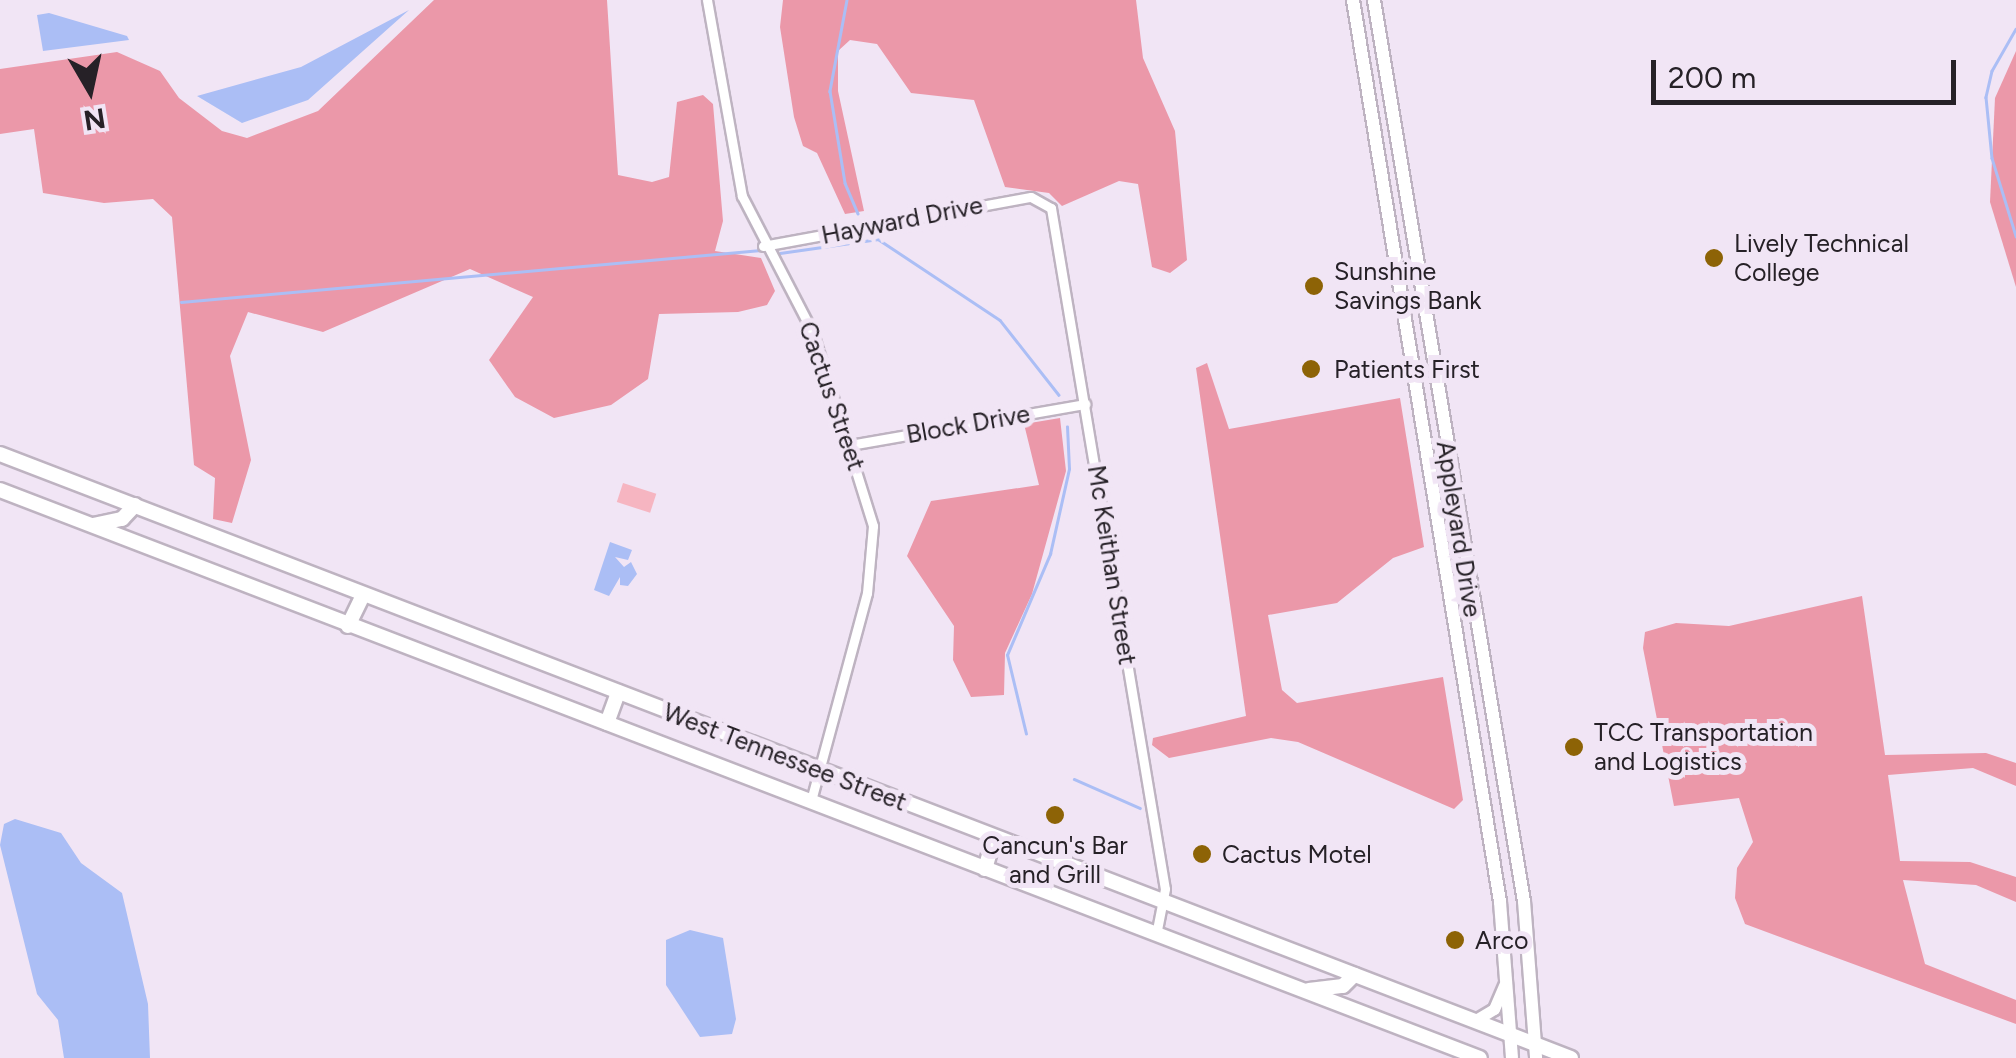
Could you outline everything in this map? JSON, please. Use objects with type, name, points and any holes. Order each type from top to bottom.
[{"type":"main road","name":"Appleyard Drive","points":[[1374,3],[1472,610],[1525,910],[1536,1051]]},
{"type":"main road","name":"Appleyard Drive","points":[[1354,5],[1507,966],[1512,1058]]},
{"type":"main road","name":"West Tennessee Street","points":[[0,454],[1511,1034],[1536,1051],[1571,1058]]},
{"type":"main road","name":"West Tennessee Street","points":[[0,490],[1480,1058]]},
{"type":"main road","points":[[92,526],[122,519],[135,506]]},
{"type":"main road","points":[[348,626],[363,595]]},
{"type":"main road","points":[[607,723],[618,692]]},
{"type":"main road","points":[[985,869],[994,838]]},
{"type":"main road","points":[[1303,991],[1343,986],[1354,975]]},
{"type":"street","name":"Cactus Street","points":[[707,0],[742,196],[763,246],[813,334],[869,503],[873,546],[868,593],[811,802]]},
{"type":"street","points":[[1354,5],[1374,3]]},
{"type":"street","name":"Hayward Drive","points":[[763,246],[1041,199]]},
{"type":"street","name":"Mc Keithan Street","points":[[1041,199],[1056,228],[1166,903],[1156,935]]},
{"type":"street","points":[[1398,276],[1418,273]]},
{"type":"street","name":"Block Drive","points":[[850,445],[1086,404]]},
{"type":"street","points":[[1452,612],[1472,610]]},
{"type":"street","points":[[1457,643],[1480,653]]},
{"type":"street","points":[[1460,664],[1480,653]]},
{"type":"street","points":[[1474,1021],[1498,1004],[1507,966]]},
{"type":"shaded area","points":[[434,0],[607,0],[618,175],[652,182],[669,177],[677,102],[703,95],[713,104],[723,221],[715,251],[761,258],[775,291],[767,305],[738,312],[659,314],[648,379],[611,405],[554,418],[515,397],[489,360],[533,297],[470,269],[323,332],[248,312],[230,356],[251,460],[232,523],[213,519],[215,478],[194,465],[172,217],[153,199],[104,203],[43,193],[34,129],[0,134],[0,69],[117,52],[160,71],[179,98],[222,131],[247,138],[318,111]]},
{"type":"shaded area","points":[[783,0],[1136,0],[1143,58],[1175,131],[1187,260],[1170,273],[1152,267],[1138,184],[1119,181],[1062,206],[1049,193],[1005,187],[974,100],[911,93],[877,44],[850,40],[838,51],[838,91],[864,211],[845,214],[817,153],[803,146],[794,117],[780,27]]},
{"type":"shaded area","points":[[2016,51],[2016,287],[1990,202],[1995,98]]},
{"type":"shaded area","points":[[1207,363],[1229,429],[1400,398],[1424,547],[1393,558],[1337,603],[1268,615],[1282,690],[1297,703],[1443,677],[1463,800],[1454,809],[1298,742],[1271,738],[1169,758],[1152,745],[1153,738],[1246,716],[1196,368]]},
{"type":"shaded area","points":[[1060,418],[1066,471],[1032,594],[1005,653],[1004,695],[971,697],[953,660],[954,626],[907,556],[931,501],[1039,485],[1024,424]]},
{"type":"shaded area","points":[[623,483],[656,494],[650,513],[617,502]]},
{"type":"shaded area","points":[[1862,596],[1885,755],[1986,753],[2016,763],[2016,786],[1973,768],[1888,775],[1900,861],[1970,862],[2016,877],[2016,902],[1976,885],[1903,880],[1925,964],[2016,1000],[2016,1024],[1745,924],[1735,898],[1737,868],[1753,842],[1739,798],[1674,806],[1643,648],[1645,632],[1676,623],[1729,626]]},
{"type":"water","points":[[409,10],[308,100],[242,123],[197,96],[301,67]]},
{"type":"water","points":[[49,13],[127,36],[129,40],[43,51],[37,15]]},
{"type":"water","points":[[610,542],[632,550],[628,560],[615,557],[624,567],[631,562],[637,574],[628,586],[620,585],[620,577],[609,596],[594,590]]},
{"type":"water","points":[[15,819],[61,833],[81,863],[122,893],[148,1004],[150,1058],[64,1058],[58,1020],[37,994],[0,845],[4,824]]},
{"type":"water","points":[[690,930],[723,938],[736,1019],[732,1034],[700,1037],[666,985],[666,940]]},
{"type":"waterway","points":[[847,0],[830,91],[845,183],[858,213]]},
{"type":"waterway","points":[[2016,29],[1992,71],[1986,97],[1992,158],[2016,236]]},
{"type":"waterway","points":[[780,253],[878,239],[1000,320],[1059,395]]},
{"type":"waterway","points":[[181,302],[761,250]]},
{"type":"waterway","points":[[1026,734],[1007,655],[1050,554],[1069,469],[1067,427]]},
{"type":"waterway","points":[[1074,779],[1140,808]]},
{"type":"place","name":"Lively Technical College","points":[[1714,258]]},
{"type":"place","name":"Sunshine Savings Bank","points":[[1314,286]]},
{"type":"place","name":"Patients First","points":[[1311,369]]},
{"type":"place","name":"TCC Transportation and Logistics","points":[[1574,747]]},
{"type":"place","name":"Cancun's Bar and Grill","points":[[1055,815]]},
{"type":"place","name":"Cactus Motel","points":[[1202,854]]},
{"type":"place","name":"Arco","points":[[1455,940]]}]
